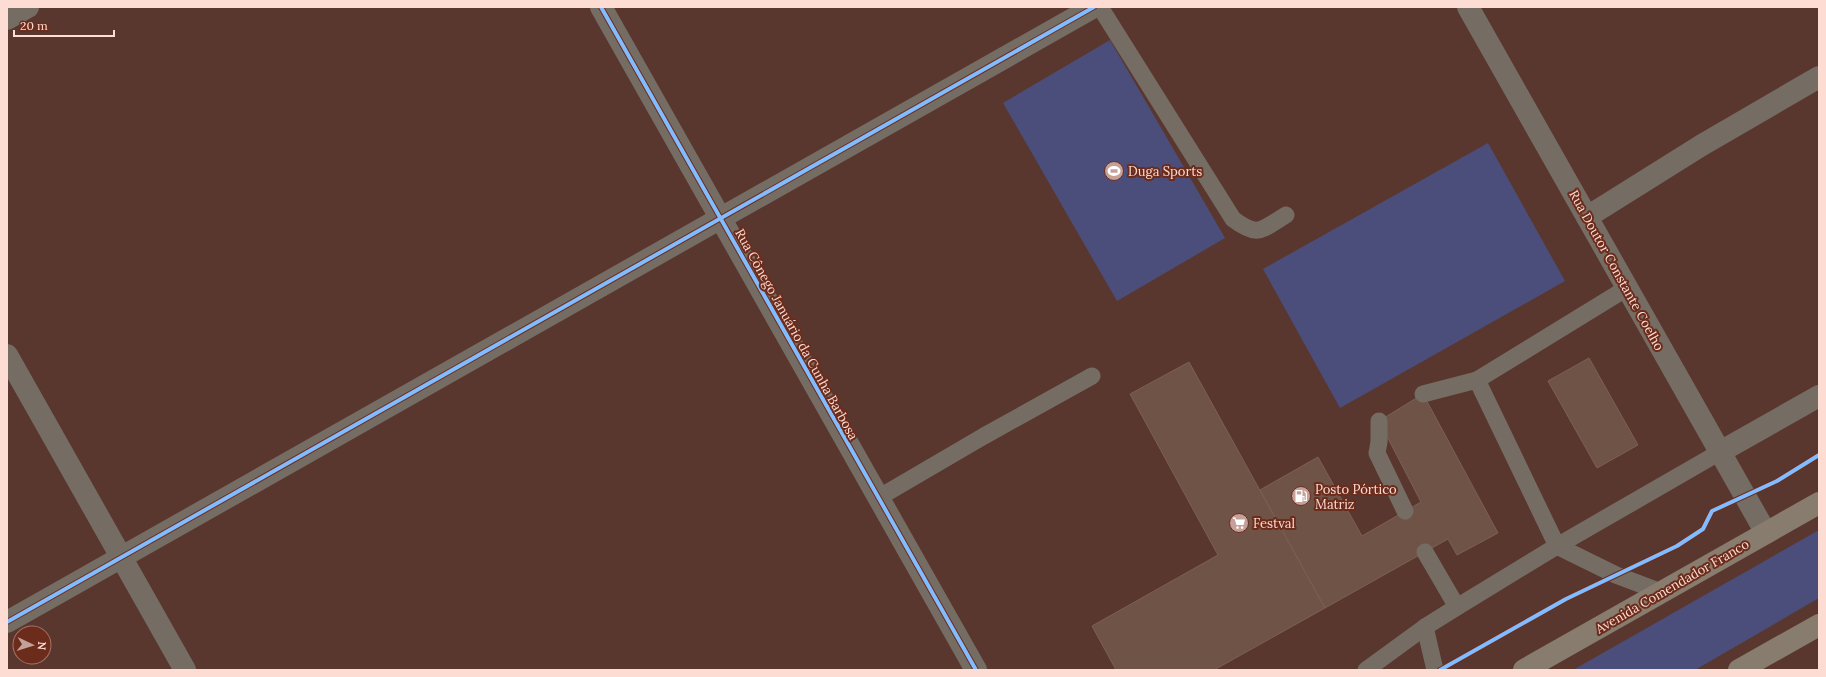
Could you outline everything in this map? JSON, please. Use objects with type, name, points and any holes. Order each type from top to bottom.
[{"type":"highway","name":"Avenida Comendador Franco","points":[[1524,670],[1819,503]]},
{"type":"highway","points":[[1740,670],[1819,626]]},
{"type":"street","points":[[7,19],[28,7]]},
{"type":"street","name":"Rua Cônego Januário da Cunha Barbosa","points":[[601,7],[976,670]]},
{"type":"street","points":[[7,622],[1094,7]]},
{"type":"street","name":"Rua Doutor Constante Coelho","points":[[1468,7],[1766,533]]},
{"type":"street","points":[[1587,217],[1702,145],[1819,77]]},
{"type":"street","points":[[7,355],[185,670]]},
{"type":"street","points":[[1720,452],[1819,396]]},
{"type":"lane","points":[[1100,7],[1232,219],[1247,230],[1261,230],[1286,215]]},
{"type":"lane","points":[[1423,394],[1477,380],[1628,288]]},
{"type":"lane","points":[[878,498],[984,436],[1092,376]]},
{"type":"lane","points":[[1477,380],[1557,546],[1616,575],[1661,592]]},
{"type":"lane","points":[[1379,421],[1379,442],[1377,454],[1405,511]]},
{"type":"lane","points":[[1366,670],[1425,627],[1457,607],[1557,546],[1720,452]]},
{"type":"lane","points":[[1425,552],[1457,607]]},
{"type":"lane","points":[[1425,627],[1435,670]]},
{"type":"shaded area","name":"Duga Sports","points":[[1110,40],[1225,238],[1117,301],[1003,103]]},
{"type":"shaded area","points":[[1488,143],[1565,281],[1340,408],[1263,269]]},
{"type":"shaded area","points":[[1819,530],[1819,598],[1695,670],[1573,670]]},
{"type":"building","points":[[1589,358],[1638,445],[1597,468],[1548,381]]},
{"type":"building","name":"Festval","points":[[1189,362],[1325,608],[1214,670],[1116,670],[1092,626],[1218,555],[1130,394]]},
{"type":"building","name":"Posto Pórtico Matriz","points":[[1423,394],[1498,533],[1457,555],[1448,539],[1325,608],[1260,490],[1318,457],[1362,536],[1421,502],[1379,421]]},
{"type":"cycle path","points":[[601,7],[976,670]]},
{"type":"cycle path","points":[[7,622],[1094,7]]},
{"type":"cycle path","points":[[1440,670],[1566,599],[1677,546],[1703,529],[1712,511],[1777,481],[1819,455]]},
{"type":"place","name":"Duga Sports","points":[[1114,171]]},
{"type":"place","name":"Posto Pórtico Matriz","points":[[1301,496]]},
{"type":"place","name":"Festval","points":[[1239,523]]}]
